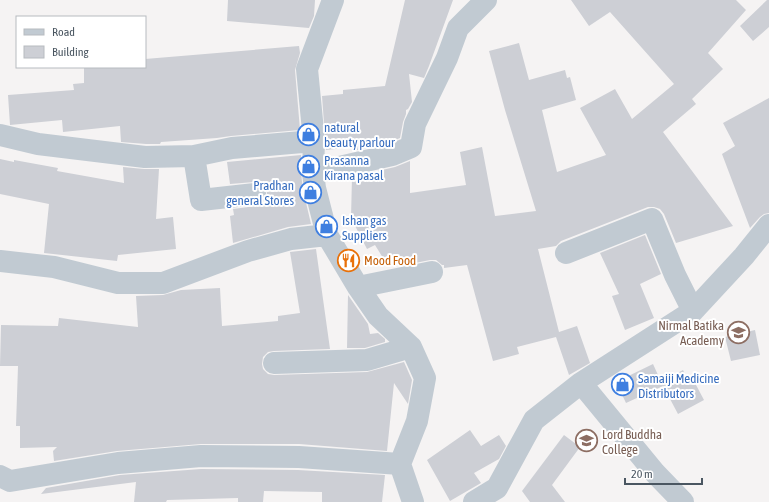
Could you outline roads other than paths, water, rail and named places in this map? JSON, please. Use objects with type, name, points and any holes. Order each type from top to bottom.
[{"type":"street","points":[[333,0],[307,69],[314,141],[313,174],[315,188],[327,235],[358,287],[378,316],[411,347],[425,378],[417,421],[400,464],[413,502]]},
{"type":"street","points":[[313,174],[392,155],[411,147],[414,124],[446,58],[458,28],[486,0]]},
{"type":"street","points":[[0,135],[38,144],[145,157],[194,156],[232,148],[314,141]]},
{"type":"street","points":[[194,156],[201,200],[255,194]]},
{"type":"street","points":[[566,253],[652,219],[675,275],[693,311]]},
{"type":"street","points":[[474,502],[496,488],[534,420],[581,383],[693,311],[744,256],[769,225]]},
{"type":"street","points":[[0,261],[54,268],[118,283],[163,283],[248,251],[291,239],[327,235]]},
{"type":"street","points":[[358,287],[432,272]]},
{"type":"street","points":[[274,363],[367,360],[411,347]]},
{"type":"street","points":[[581,383],[655,473],[683,502]]},
{"type":"street","points":[[0,476],[10,480],[118,463],[201,456],[299,457],[400,464]]},
{"type":"place","name":"natural beauty parlour","points":[[309,134]]},
{"type":"place","name":"Prasanna Kirana pasal","points":[[309,167]]},
{"type":"place","name":"Pradhan general Stores","points":[[310,192]]},
{"type":"place","name":"Ishan gas Suppliers","points":[[326,227]]},
{"type":"place","name":"Mood Food","points":[[348,260]]},
{"type":"place","name":"Nirmal Batika Academy","points":[[739,332]]},
{"type":"place","name":"Samaiji Medicine Distributors","points":[[623,385]]},
{"type":"place","name":"Lord Buddha College","points":[[586,441]]}]
